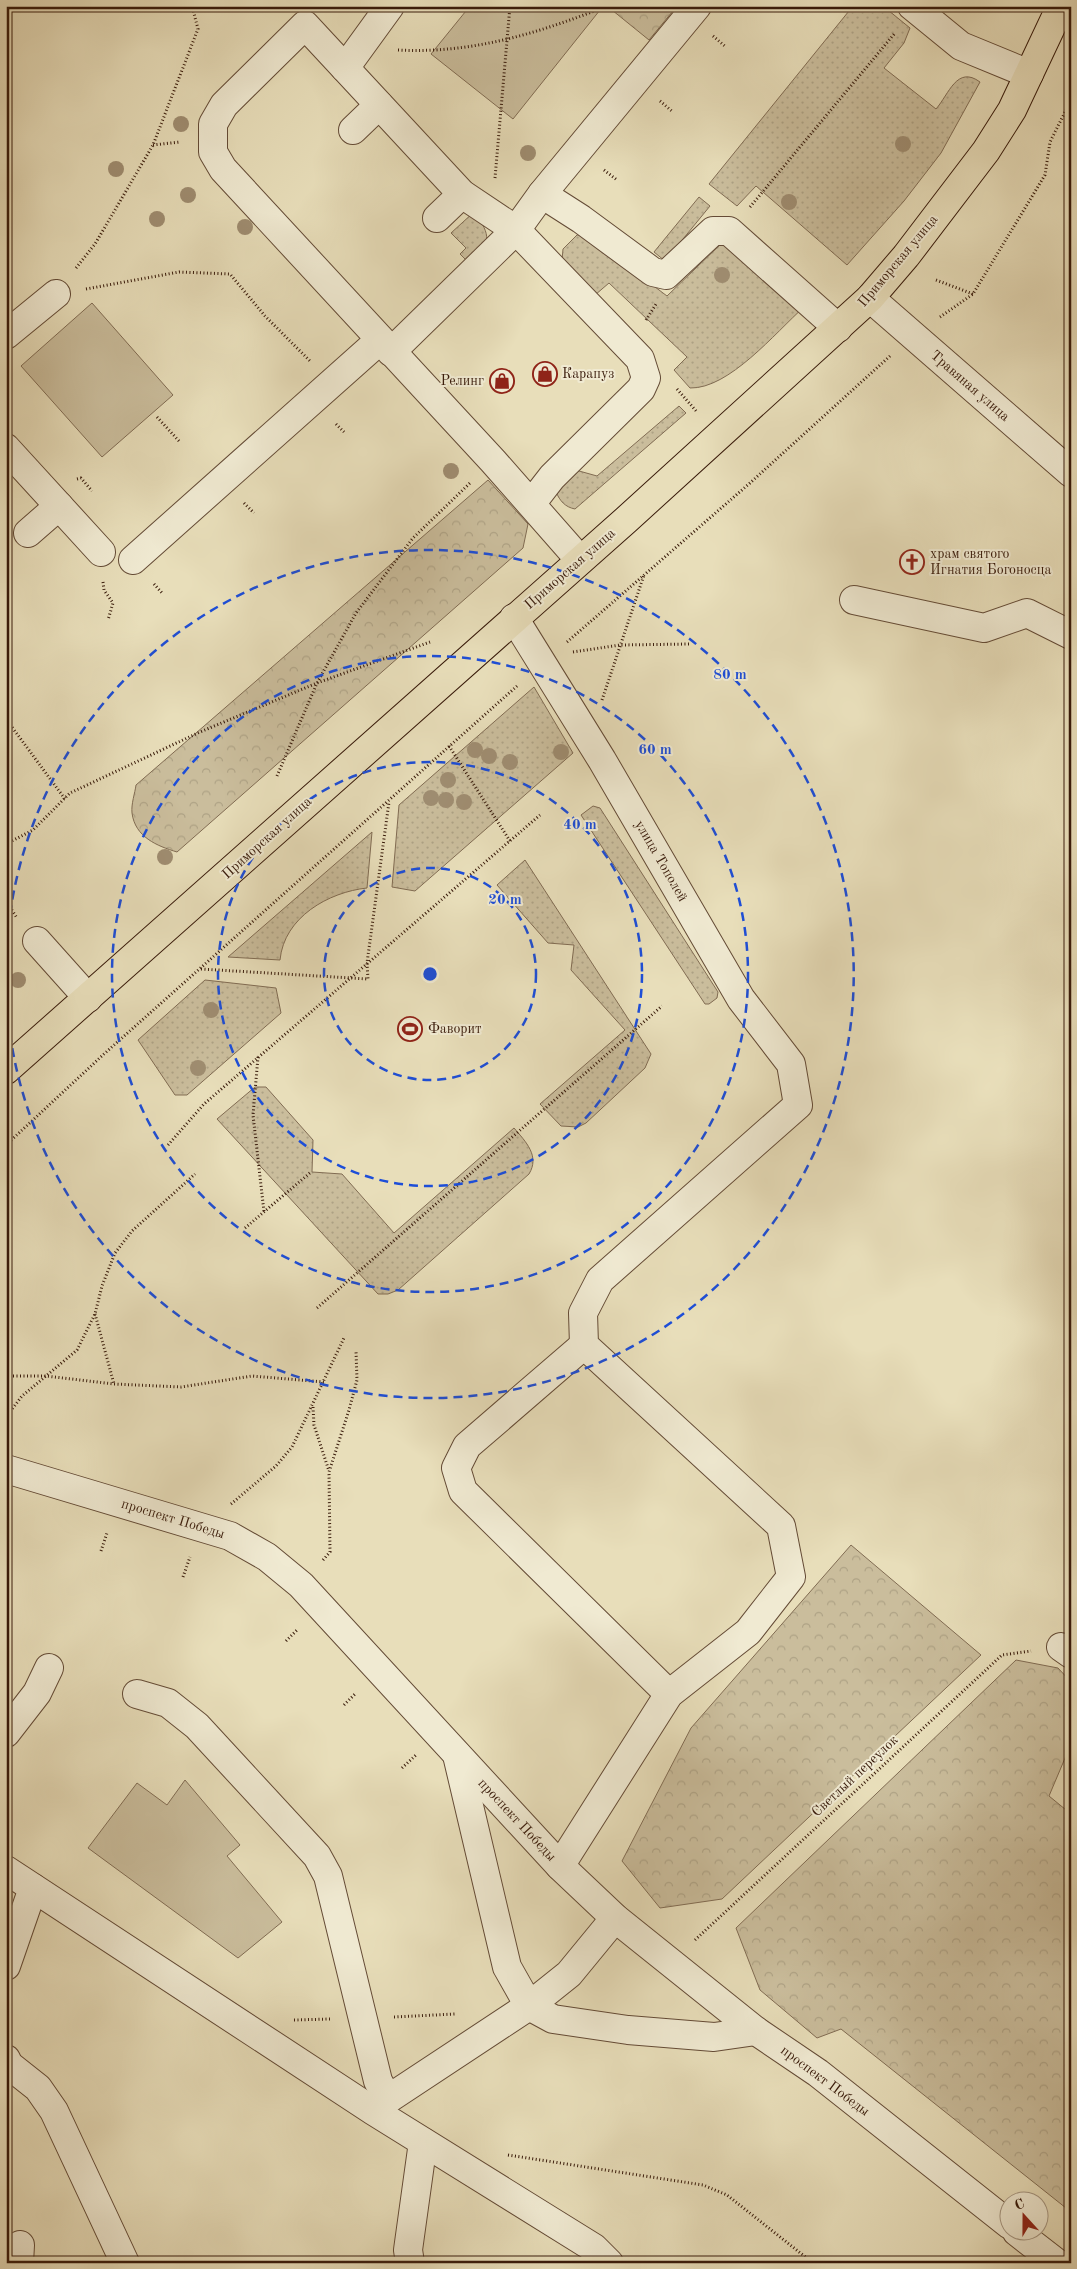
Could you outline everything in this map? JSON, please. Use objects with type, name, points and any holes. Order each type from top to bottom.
[{"type":"main road","name":"Приморская улица","points":[[6,1070],[580,560],[870,298],[906,256],[986,151],[1012,110],[1061,6]]},
{"type":"street","points":[[353,58],[390,6]]},
{"type":"street","points":[[133,560],[331,383],[385,346],[516,230],[542,194],[698,6]]},
{"type":"street","points":[[914,7],[961,46],[1029,74]]},
{"type":"street","points":[[532,504],[552,477],[641,389],[646,378],[640,358],[516,230],[462,194],[379,105],[353,58],[305,25],[224,105],[213,124],[213,152],[223,169],[493,461],[580,560]]},
{"type":"street","points":[[353,130],[379,105]]},
{"type":"street","points":[[437,218],[462,194]]},
{"type":"street","points":[[542,194],[581,219],[653,272],[666,275],[713,230],[729,232],[838,328]]},
{"type":"street","points":[[6,335],[56,294]]},
{"type":"street","name":"Травяная улица","points":[[870,298],[1071,473]]},
{"type":"street","points":[[6,448],[101,552]]},
{"type":"street","points":[[28,533],[59,506]]},
{"type":"street","points":[[854,600],[984,628],[1027,614],[1071,635]]},
{"type":"street","name":"улица Тополей","points":[[514,618],[589,738],[741,999],[791,1064],[798,1105],[600,1280],[583,1313],[584,1345]]},
{"type":"street","points":[[37,941],[88,998]]},
{"type":"street","points":[[560,1866],[669,1694],[748,1632],[791,1577],[781,1526],[584,1345],[468,1446],[456,1468],[464,1491],[669,1694]]},
{"type":"street","name":"проспект Победы","points":[[6,1469],[230,1536],[267,1557],[301,1585],[560,1866],[615,1918],[756,2031],[818,2073],[1000,2217]]},
{"type":"street","points":[[6,1732],[37,1693],[49,1668]]},
{"type":"street","points":[[136,1694],[168,1703],[197,1726],[317,1856],[328,1876],[378,2081],[380,2104]]},
{"type":"street","points":[[456,1754],[507,1967],[529,2006],[553,2019],[628,2030],[714,2037],[756,2031]]},
{"type":"street","points":[[6,1870],[380,2104],[424,2142],[594,2248],[609,2263]]},
{"type":"street","points":[[6,1966],[33,1888]]},
{"type":"street","points":[[380,2104],[529,2006],[569,1974],[615,1918]]},
{"type":"street","points":[[6,2059],[9,2065],[38,2088],[54,2111],[124,2263]]},
{"type":"street","points":[[410,2263],[408,2250],[424,2142]]},
{"type":"street","points":[[1030,2242],[1057,2263]]},
{"type":"path","points":[[56,294],[95,244],[153,145],[198,29],[192,6]]},
{"type":"path","points":[[490,213],[498,164],[510,6]]},
{"type":"path","points":[[353,58],[405,50],[470,48],[537,32],[607,6]]},
{"type":"path","points":[[729,232],[766,190],[914,7]]},
{"type":"path","points":[[563,646],[913,336],[973,294],[1045,175],[1050,142],[1071,100]]},
{"type":"path","points":[[56,294],[179,272],[230,274],[265,316],[331,383]]},
{"type":"path","points":[[628,345],[653,311],[666,275]]},
{"type":"path","points":[[936,280],[973,294]]},
{"type":"path","points":[[672,385],[698,412]]},
{"type":"path","points":[[157,417],[179,441]]},
{"type":"path","points":[[277,776],[317,683],[356,613],[413,538],[493,461]]},
{"type":"path","points":[[101,552],[104,590],[114,602],[108,620]]},
{"type":"path","points":[[589,738],[644,575]]},
{"type":"path","points":[[6,844],[33,830],[70,793],[200,732],[317,683],[430,642]]},
{"type":"path","points":[[564,655],[589,649],[620,645],[690,644]]},
{"type":"path","points":[[6,1145],[104,1054],[517,686]]},
{"type":"path","points":[[6,719],[65,799]]},
{"type":"path","points":[[449,746],[510,841]]},
{"type":"path","points":[[200,969],[368,979],[367,963],[389,801]]},
{"type":"path","points":[[168,1144],[204,1104],[540,815]]},
{"type":"path","points":[[317,1308],[662,1006]]},
{"type":"path","points":[[258,1057],[252,1115],[264,1212]]},
{"type":"path","points":[[245,1228],[312,1172]]},
{"type":"path","points":[[6,1417],[22,1396],[77,1350],[95,1314],[102,1286],[115,1253],[132,1231],[194,1174]]},
{"type":"path","points":[[95,1314],[114,1384]]},
{"type":"path","points":[[199,1527],[227,1508],[276,1466],[292,1447],[344,1338]]},
{"type":"path","points":[[329,1472],[350,1410],[357,1380],[356,1351]]},
{"type":"path","points":[[6,1376],[46,1376],[114,1384],[181,1387],[252,1376],[324,1382]]},
{"type":"path","points":[[301,1585],[330,1552],[329,1472],[314,1425],[313,1405]]},
{"type":"path","name":"Светлый переулок","points":[[671,1963],[1002,1655],[1066,1651]]},
{"type":"path","points":[[507,2155],[703,2185],[727,2195],[813,2263]]},
{"type":"green space","points":[[470,6],[595,6],[600,10],[513,119],[431,54]]},
{"type":"green space","points":[[607,6],[677,6],[649,40]]},
{"type":"green space","points":[[853,6],[883,6],[910,28],[904,43],[884,68],[936,109],[959,79],[965,77],[972,78],[980,82],[941,153],[904,201],[847,265],[756,186],[737,206],[709,184]]},
{"type":"green space","points":[[699,197],[710,206],[665,261],[654,252]]},
{"type":"green space","points":[[474,212],[484,227],[487,239],[482,250],[470,264],[460,254],[466,248],[451,233]]},
{"type":"green space","points":[[585,234],[667,296],[725,240],[804,307],[736,370],[705,386],[690,388],[674,370],[687,357],[609,283],[595,295],[562,260],[563,249],[577,235]]},
{"type":"green space","points":[[92,303],[173,395],[102,457],[21,366]]},
{"type":"green space","points":[[679,406],[686,413],[575,509],[568,507],[561,501],[556,492],[572,469],[597,476]]},
{"type":"green space","points":[[488,480],[528,524],[523,548],[177,852],[162,847],[142,834],[137,828],[132,813],[136,785]]},
{"type":"green space","points":[[534,687],[573,753],[415,891],[392,887],[399,805]]},
{"type":"green space","points":[[593,806],[600,808],[718,992],[717,998],[709,1004],[705,1004],[581,815]]},
{"type":"green space","points":[[372,832],[367,888],[338,895],[311,909],[299,919],[290,931],[283,945],[280,960],[228,957]]},
{"type":"green space","points":[[525,860],[651,1054],[645,1068],[586,1123],[578,1127],[561,1126],[540,1104],[625,1030],[571,970],[574,945],[548,943],[497,885]]},
{"type":"green space","points":[[205,980],[276,988],[281,1013],[187,1095],[175,1095],[138,1040]]},
{"type":"green space","points":[[255,1087],[266,1087],[313,1140],[312,1172],[342,1174],[394,1233],[514,1128],[530,1150],[533,1161],[532,1167],[529,1174],[398,1290],[388,1294],[378,1294],[217,1119]]},
{"type":"green space","points":[[851,1545],[981,1655],[722,1899],[660,1908],[622,1861],[691,1728]]},
{"type":"green space","points":[[1016,1660],[1058,1668],[1071,1682],[1071,1744],[1049,1796],[1071,1814],[1071,2212],[1050,2195],[1050,2192],[1046,2192],[841,2029],[817,2038],[760,1990],[736,1928]]},
{"type":"green space","points":[[185,1780],[240,1845],[227,1856],[282,1922],[238,1958],[88,1848],[137,1783],[167,1805]]},
{"type":"place","name":"Карапуз","points":[[545,374]]},
{"type":"place","name":"Релинг","points":[[502,381]]},
{"type":"place","name":"храм святого Игнатия Богоносца","points":[[912,562]]},
{"type":"place","name":"Фаворит","points":[[410,1029]]}]
